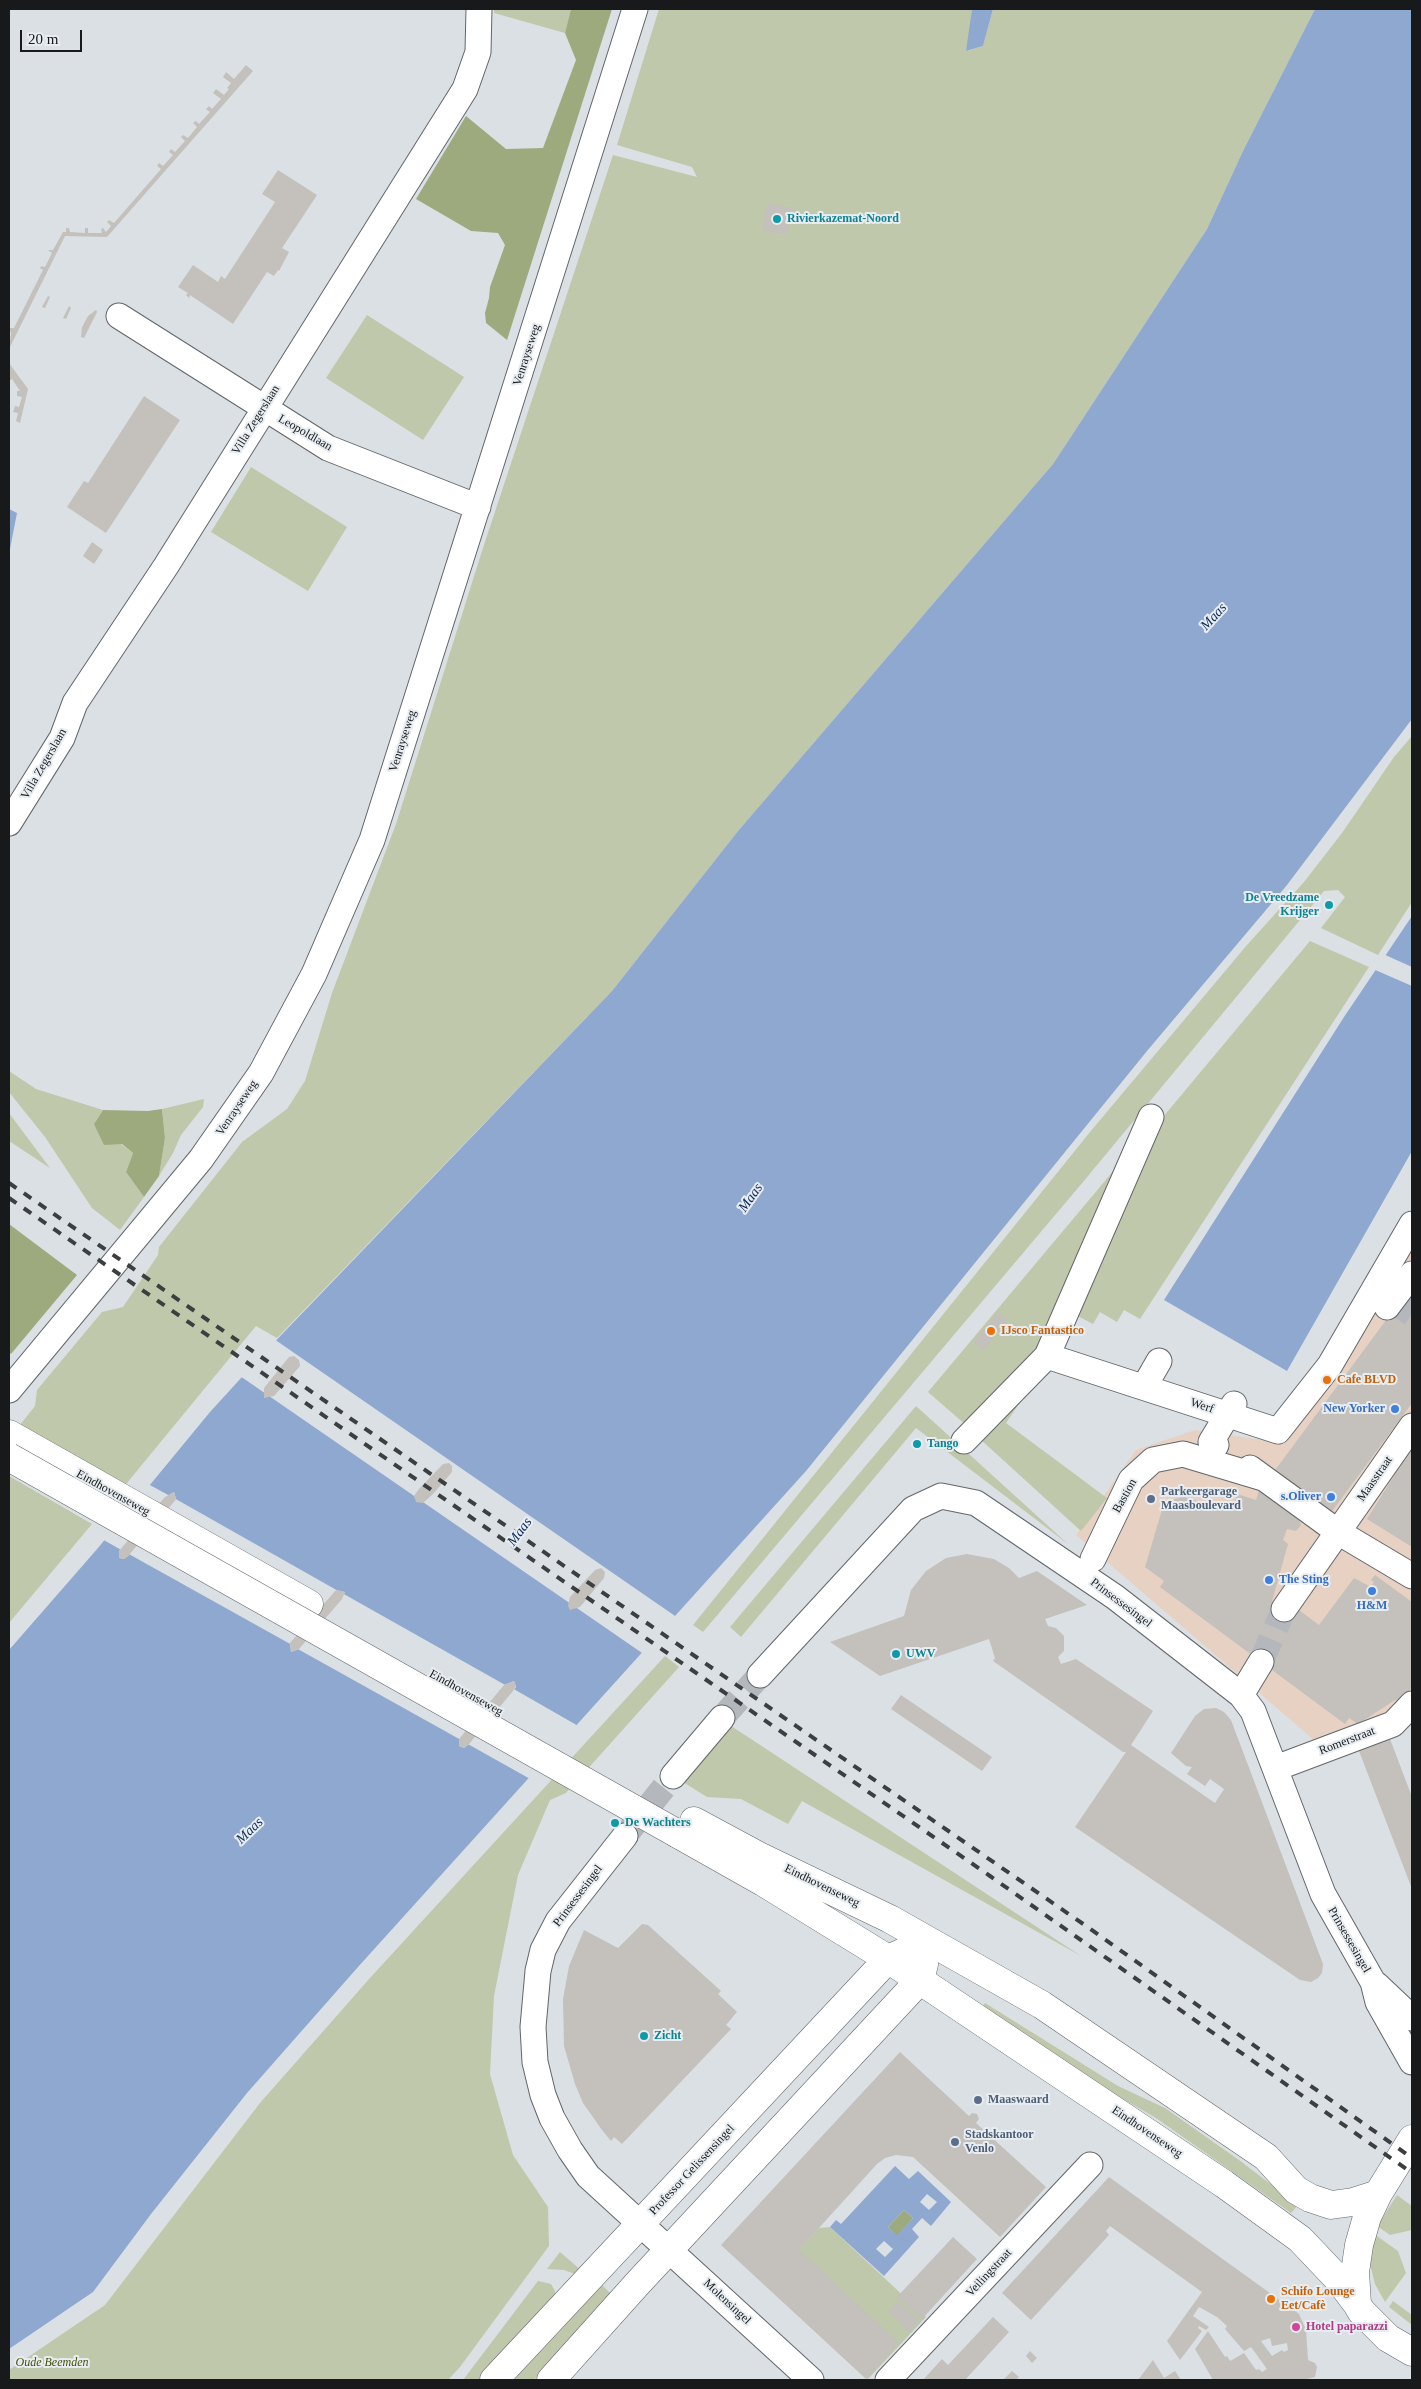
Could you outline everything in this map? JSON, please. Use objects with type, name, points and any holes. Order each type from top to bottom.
[{"type":"main road","name":"Eindhovenseweg","points":[[9,1434],[684,1826],[763,1882],[888,1959],[1050,2069],[1135,2122],[1300,2239],[1338,2279],[1371,2324],[1388,2338],[1412,2352]]},
{"type":"main road","name":"Eindhovenseweg","points":[[9,1457],[684,1826],[929,1940],[1042,2005],[1156,2080],[1266,2157],[1296,2190],[1310,2198],[1331,2205],[1353,2202],[1378,2194]]},
{"type":"main road","points":[[888,1959],[929,1940]]},
{"type":"main road","points":[[551,2380],[920,1980],[929,1940]]},
{"type":"main road","name":"Professor Gelissensingel","points":[[494,2380],[888,1959]]},
{"type":"main road","points":[[1357,2304],[1355,2272],[1359,2245],[1378,2194],[1412,2139]]},
{"type":"street","name":"Villa Zegerslaan","points":[[9,823],[62,738],[75,703],[166,566],[263,408],[465,89],[478,52],[479,9]]},
{"type":"street","name":"Venrayseweg","points":[[9,1390],[201,1159],[261,1073],[314,974],[372,840],[635,9]]},
{"type":"street","name":"Leopoldlaan","points":[[119,316],[328,448],[478,507]]},
{"type":"street","points":[[964,1441],[1047,1356],[1151,1117]]},
{"type":"street","name":"Werf","points":[[1047,1356],[1144,1387],[1231,1409],[1278,1431],[1304,1399],[1322,1361],[1389,1300],[1412,1224]]},
{"type":"street","points":[[1389,1300],[1412,1274]]},
{"type":"street","name":"Werf","points":[[1339,1315],[1389,1300]]},
{"type":"street","name":"Werf","points":[[1322,1361],[1370,1331]]},
{"type":"street","points":[[1144,1387],[1159,1362]]},
{"type":"street","points":[[1216,1445],[1211,1442],[1231,1409]]},
{"type":"street","name":"Maasstraat","points":[[1284,1609],[1412,1426]]},
{"type":"street","name":"Bastion","points":[[1093,1559],[1131,1480],[1153,1460],[1182,1454],[1258,1482],[1412,1576]]},
{"type":"street","name":"Bastion","points":[[1238,1459],[1258,1482]]},
{"type":"street","name":"Prinsessesingel","points":[[760,1674],[914,1508],[941,1496],[976,1503],[1107,1592],[1241,1694],[1254,1711],[1323,1894],[1373,1982],[1378,2002],[1412,2062]]},
{"type":"street","points":[[1241,1694],[1261,1662]]},
{"type":"street","name":"Romerstraat","points":[[1276,1768],[1393,1724],[1412,1704]]},
{"type":"street","points":[[673,1776],[722,1718]]},
{"type":"street","name":"Prinsessesingel","points":[[625,1836],[558,1921],[550,1935],[538,1971],[533,2027],[535,2062],[543,2095],[552,2118],[588,2176],[641,2224]]},
{"type":"street","name":"Prinsessesingel","points":[[1373,1982],[1412,2018]]},
{"type":"street","name":"Veilingstraat","points":[[888,2380],[1090,2165]]},
{"type":"street","name":"Molensingel","points":[[641,2224],[811,2380]]},
{"type":"shaded area","points":[[1412,1225],[1412,1693],[1336,1759],[1076,1535],[1136,1450],[1195,1430],[1283,1443]]},
{"type":"green space","points":[[494,9],[571,9],[565,33],[494,13]]},
{"type":"green space","points":[[571,9],[612,9],[507,340],[486,323],[485,313],[490,287],[505,245],[498,233],[471,231],[416,199],[466,116],[506,149],[543,148],[576,60],[565,33]]},
{"type":"green space","points":[[659,9],[972,9],[967,51],[983,46],[993,9],[1315,9],[1243,151],[1207,229],[1053,464],[738,831],[612,991],[277,1338],[256,1326],[122,1489],[16,1430],[35,1406],[37,1390],[102,1312],[123,1307],[158,1255],[159,1247],[242,1142],[287,1109],[305,1081],[332,993],[396,824],[482,551],[613,155],[697,177],[692,167],[617,145]]},
{"type":"green space","points":[[367,315],[464,377],[423,440],[326,378]]},
{"type":"green space","points":[[251,467],[347,527],[308,591],[211,532]]},
{"type":"green space","points":[[1412,736],[1412,902],[1378,955],[1321,928],[1345,897],[1338,890],[1324,891],[1083,1182],[703,1632],[693,1625],[1090,1132],[1247,945],[1304,882],[1342,833],[1394,757]]},
{"type":"green space","points":[[1310,941],[1369,967],[1140,1319],[1124,1310],[1117,1322],[1100,1312],[1093,1324],[1072,1313],[1163,1117]]},
{"type":"green space","points":[[9,1071],[36,1089],[103,1110],[94,1124],[133,1153],[126,1172],[144,1197],[120,1230],[92,1208],[45,1137],[9,1092]]},
{"type":"green space","points":[[204,1099],[203,1107],[181,1135],[159,1176],[165,1138],[162,1109]]},
{"type":"green space","points":[[162,1109],[165,1138],[159,1176],[144,1197],[126,1172],[133,1153],[122,1144],[104,1145],[94,1124],[103,1110],[148,1111]]},
{"type":"green space","points":[[9,1113],[50,1168],[9,1141]]},
{"type":"green space","points":[[1130,1151],[1061,1307],[1024,1368],[967,1426],[928,1392]]},
{"type":"green space","points":[[9,1224],[77,1275],[11,1354],[9,1352]]},
{"type":"green space","points":[[1036,1379],[1006,1423],[1107,1498],[1081,1531],[980,1439]]},
{"type":"green space","points":[[916,1406],[1068,1544],[916,1428],[741,1637],[730,1627]]},
{"type":"green space","points":[[9,1476],[92,1524],[9,1623]]},
{"type":"green space","name":"Oude Beemden","points":[[665,1656],[679,1667],[566,1793],[550,1800],[518,1875],[494,1996],[490,2074],[513,2155],[548,2207],[549,2246],[460,2367],[448,2380],[9,2380],[9,2370],[105,2305],[260,2103],[370,1978]]},
{"type":"green space","points":[[731,1726],[1081,1956],[802,1801],[788,1824],[741,1799],[707,1797],[683,1782]]},
{"type":"green space","points":[[985,2003],[1118,2086],[1165,2108],[1239,2160],[1298,2205],[1291,2213],[1156,2118],[1056,2060],[981,2009]]},
{"type":"green space","points":[[1397,2195],[1412,2206],[1412,2230],[1390,2235],[1377,2226]]},
{"type":"green space","points":[[904,2210],[913,2218],[897,2236],[888,2227]]},
{"type":"green space","points":[[830,2227],[926,2317],[868,2379],[766,2285],[819,2228]]},
{"type":"green space","points":[[1374,2234],[1398,2251],[1406,2273],[1385,2302],[1375,2284],[1370,2264]]},
{"type":"green space","points":[[560,2252],[583,2272],[580,2276],[564,2270],[547,2269]]},
{"type":"green space","points":[[538,2281],[551,2284],[555,2291],[555,2302],[484,2380],[463,2380]]},
{"type":"green space","points":[[600,2283],[611,2294],[534,2380],[513,2380]]},
{"type":"green space","points":[[1393,2301],[1412,2315],[1412,2325],[1389,2307]]},
{"type":"water","points":[[972,9],[993,9],[983,46],[966,51]]},
{"type":"water","name":"Maas","points":[[1315,9],[1412,9],[1412,719],[1287,885],[1147,1051],[806,1471],[358,1967],[247,2093],[151,2214],[93,2292],[9,2349],[9,1650],[98,1548],[210,1412],[263,1354],[612,991],[738,831],[1053,464],[1207,229],[1243,151]],"holes":[[[174,1492],[176,1499],[173,1503],[128,1556],[124,1559],[119,1558],[119,1551],[165,1497]],[[336,1590],[345,1592],[342,1599],[299,1649],[291,1652],[290,1643]],[[514,1681],[516,1687],[469,1744],[464,1748],[459,1746],[459,1739],[504,1685]]]},
{"type":"water","points":[[9,509],[17,513],[9,554]]},
{"type":"water","points":[[1412,916],[1412,1151],[1287,1371],[1164,1300],[1344,1017]]},
{"type":"water","points":[[895,2166],[909,2179],[918,2171],[951,2202],[931,2226],[922,2218],[912,2229],[919,2237],[884,2276],[830,2227],[836,2220],[841,2224]],"holes":[[[927,2194],[937,2202],[929,2210],[920,2202]],[[904,2210],[913,2218],[897,2235],[888,2227]],[[884,2241],[893,2249],[885,2257],[876,2249]]]},
{"type":"pier","points":[[1383,954],[1412,967],[1412,986],[1373,969]]},
{"type":"pier","points":[[274,1339],[678,1618],[645,1655],[240,1376]]},
{"type":"pier","points":[[148,1484],[170,1496],[123,1551],[102,1539]]},
{"type":"pier","points":[[174,1498],[340,1592],[292,1645],[127,1553]]},
{"type":"pier","points":[[342,1593],[507,1686],[461,1740],[296,1648]]},
{"type":"pier","points":[[512,1688],[580,1727],[532,1780],[466,1743]]},
{"type":"building","points":[[246,65],[253,71],[107,237],[65,236],[9,349],[11,333],[9,328],[14,328],[43,270],[40,268],[41,266],[45,267],[52,253],[48,250],[53,250],[63,232],[66,232],[66,228],[69,228],[70,232],[85,233],[85,228],[88,228],[88,233],[102,233],[101,229],[103,228],[106,232],[111,226],[107,222],[109,220],[114,223],[161,169],[157,166],[159,163],[163,166],[173,155],[169,152],[171,149],[175,152],[185,141],[181,137],[183,135],[188,138],[197,127],[193,123],[196,121],[199,124],[210,112],[206,109],[209,106],[212,109],[221,99],[213,93],[216,89],[224,95],[229,89],[227,88],[231,83],[223,77],[226,72],[234,79]]},
{"type":"building","points":[[278,170],[317,195],[282,248],[289,252],[279,271],[274,276],[267,272],[233,324],[190,295],[189,298],[186,295],[188,293],[178,287],[193,265],[218,282],[221,276],[225,279],[275,202],[262,194]]},
{"type":"building","name":"Rivierkazemat-Noord","points":[[767,203],[793,208],[787,235],[762,230]]},
{"type":"building","points":[[48,296],[50,297],[45,308],[42,307]]},
{"type":"building","points":[[69,306],[71,308],[66,319],[63,318]]},
{"type":"building","points":[[96,310],[97,312],[84,338],[81,337],[82,327],[88,316]]},
{"type":"building","points":[[9,363],[28,389],[20,423],[16,421],[18,413],[13,412],[15,406],[19,407],[22,397],[17,396],[17,391],[20,391],[12,379],[9,381]]},
{"type":"building","points":[[144,396],[180,420],[106,533],[67,507],[84,481],[88,483]]},
{"type":"building","points":[[92,542],[103,550],[94,564],[83,556]]},
{"type":"building","points":[[1412,1285],[1412,1403],[1330,1514],[1273,1473]]},
{"type":"building","points":[[998,1312],[1007,1320],[983,1350],[974,1342]]},
{"type":"building","points":[[294,1356],[299,1360],[300,1366],[274,1396],[264,1398],[264,1388],[289,1357]]},
{"type":"building","points":[[1412,1447],[1412,1547],[1367,1519]]},
{"type":"building","points":[[449,1463],[452,1466],[452,1472],[423,1503],[416,1502],[414,1496],[419,1489],[443,1464]]},
{"type":"building","points":[[1259,1490],[1299,1520],[1301,1525],[1296,1531],[1287,1529],[1283,1540],[1288,1544],[1272,1601],[1295,1616],[1299,1610],[1319,1625],[1354,1578],[1371,1587],[1374,1582],[1371,1580],[1375,1575],[1412,1602],[1412,1687],[1400,1704],[1395,1700],[1358,1724],[1349,1718],[1345,1724],[1160,1587],[1164,1581],[1145,1567],[1162,1510],[1170,1500],[1184,1497],[1232,1511],[1237,1494],[1256,1500]]},
{"type":"building","points":[[174,1492],[176,1499],[173,1503],[128,1556],[124,1559],[119,1558],[119,1551],[165,1497]]},
{"type":"building","points":[[967,1554],[994,1559],[1009,1568],[1019,1578],[1037,1571],[1087,1605],[1045,1619],[1048,1626],[1056,1628],[1064,1636],[1064,1651],[1058,1657],[1061,1664],[1076,1659],[1153,1711],[1131,1745],[1215,1803],[1224,1789],[1210,1779],[1205,1786],[1187,1774],[1192,1767],[1186,1766],[1171,1753],[1195,1716],[1204,1709],[1216,1708],[1224,1712],[1231,1720],[1323,1964],[1322,1973],[1318,1978],[1311,1982],[1300,1980],[1075,1827],[1126,1752],[1123,1752],[993,1661],[995,1658],[989,1639],[880,1676],[830,1642],[904,1616],[911,1590],[926,1571],[946,1558]]},
{"type":"building","points":[[601,1568],[605,1572],[604,1578],[580,1607],[570,1610],[568,1606],[570,1597],[595,1570]]},
{"type":"building","points":[[336,1590],[345,1592],[342,1599],[299,1649],[291,1652],[290,1643]]},
{"type":"building","points":[[514,1681],[516,1685],[513,1691],[469,1744],[464,1748],[459,1746],[459,1739],[504,1685]]},
{"type":"building","points":[[901,1695],[992,1757],[982,1771],[891,1709]]},
{"type":"building","points":[[1390,1739],[1412,1797],[1412,1889],[1359,1751]]},
{"type":"building","name":"Zicht","points":[[642,1924],[648,1925],[721,1991],[718,1994],[737,2012],[726,2025],[731,2029],[622,2144],[614,2137],[611,2141],[602,2130],[583,2103],[575,2084],[564,2046],[563,1999],[569,1966],[584,1930],[618,1948]]},
{"type":"building","points":[[900,2052],[969,2116],[972,2113],[977,2114],[979,2119],[976,2123],[1046,2187],[1000,2237],[913,2157],[896,2155],[885,2158],[877,2164],[799,2250],[899,2343],[866,2379],[721,2245]]},
{"type":"building","points":[[1109,2177],[1299,2314],[1306,2330],[1308,2360],[1315,2363],[1317,2367],[1315,2377],[1302,2380],[1213,2380],[1195,2349],[1208,2331],[1225,2357],[1227,2356],[1230,2361],[1244,2353],[1256,2370],[1259,2369],[1262,2372],[1267,2369],[1251,2347],[1244,2351],[1225,2329],[1227,2326],[1217,2317],[1199,2307],[1193,2316],[1209,2327],[1206,2330],[1199,2326],[1198,2328],[1202,2331],[1180,2360],[1167,2341],[1202,2292],[1110,2226],[1106,2231],[1109,2235],[1031,2320],[1002,2293]],"holes":[[[1270,2338],[1272,2346],[1287,2343],[1288,2350],[1284,2352],[1282,2350],[1272,2356],[1261,2341]]]},
{"type":"building","points":[[953,2237],[977,2259],[922,2319],[897,2297]]},
{"type":"building","points":[[898,2301],[920,2321],[910,2332],[888,2312]]},
{"type":"building","points":[[993,2317],[1009,2332],[965,2380],[923,2380],[942,2359],[948,2365]]},
{"type":"building","points":[[1030,2351],[1037,2358],[1032,2363],[1026,2356]]},
{"type":"building","points":[[1153,2360],[1164,2378],[1175,2371],[1181,2380],[1138,2380]]},
{"type":"building","points":[[1012,2371],[1019,2377],[1016,2380],[1003,2380]]},
{"type":"tunnel","points":[[1398,1304],[1412,1314]]},
{"type":"tunnel","points":[[1261,1662],[1284,1609]]},
{"type":"tunnel","points":[[722,1718],[760,1675]]},
{"type":"tunnel","points":[[625,1836],[673,1776]]},
{"type":"railway","points":[[9,1183],[1089,1928],[1412,2158]]},
{"type":"railway","points":[[9,1198],[990,1876],[1412,2173]]},
{"type":"place","name":"Rivierkazemat-Noord","points":[[777,219]]},
{"type":"place","name":"De Vreedzame Krijger","points":[[1329,905]]},
{"type":"place","name":"IJsco Fantastico","points":[[991,1331]]},
{"type":"place","name":"Cafe BLVD","points":[[1327,1380]]},
{"type":"place","name":"New Yorker","points":[[1395,1409]]},
{"type":"place","name":"Tango","points":[[917,1444]]},
{"type":"place","name":"s.Oliver","points":[[1331,1497]]},
{"type":"place","name":"Parkeergarage Maasboulevard","points":[[1151,1499]]},
{"type":"place","name":"The Sting","points":[[1269,1580]]},
{"type":"place","name":"H&M","points":[[1372,1591]]},
{"type":"place","name":"UWV","points":[[896,1654]]},
{"type":"place","name":"De Wachters","points":[[615,1823]]},
{"type":"place","name":"Zicht","points":[[644,2036]]},
{"type":"place","name":"Maaswaard","points":[[978,2100]]},
{"type":"place","name":"Stadskantoor Venlo","points":[[955,2142]]},
{"type":"place","name":"Schifo Lounge Eet/Cafè","points":[[1271,2299]]},
{"type":"place","name":"Hotel paparazzi","points":[[1296,2327]]}]
